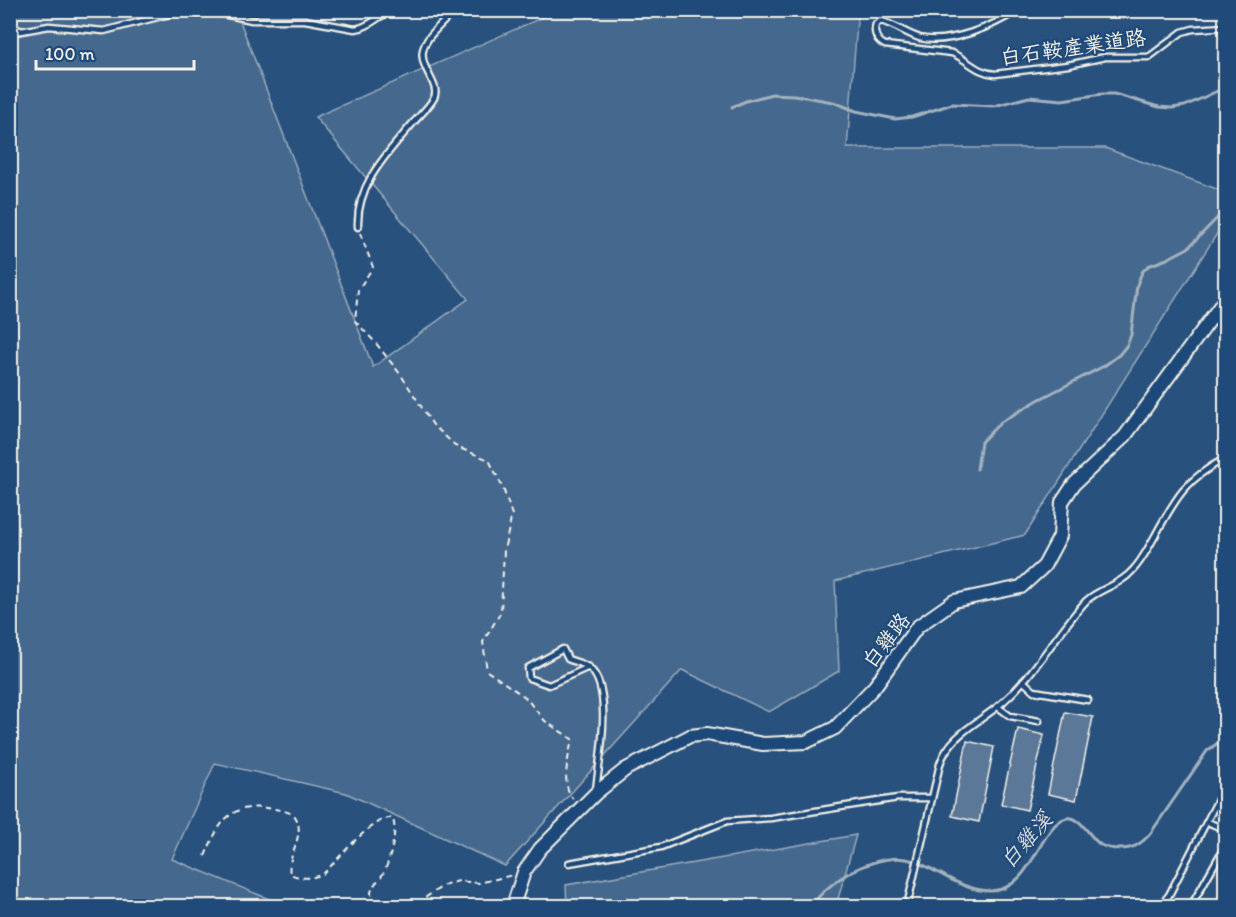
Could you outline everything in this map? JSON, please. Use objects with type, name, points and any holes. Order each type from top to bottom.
[{"type":"street","name":"白雞路","points":[[513,906],[524,872],[540,849],[596,793],[626,769],[690,736],[707,734],[763,744],[806,742],[835,728],[875,686],[917,627],[954,601],[1021,587],[1044,566],[1059,536],[1062,502],[1074,483],[1125,436],[1226,298]]},
{"type":"lane","points":[[10,33],[49,26],[104,31],[185,10]]},
{"type":"lane","points":[[204,10],[252,20],[305,20],[355,29],[363,28],[392,10]]},
{"type":"lane","points":[[417,10],[448,17],[456,16],[463,10]]},
{"type":"lane","name":"白石鞍產業道路","points":[[1018,10],[1000,22],[980,30],[940,38],[919,37],[882,21],[876,24],[875,33],[880,43],[885,45],[952,53],[962,57],[978,70],[995,74],[1068,65],[1105,57],[1149,57],[1182,32],[1226,27]]},
{"type":"lane","points":[[358,227],[359,202],[369,180],[435,94],[435,88],[422,62],[423,51],[434,31],[448,17]]},
{"type":"lane","points":[[10,28],[23,31]]},
{"type":"lane","points":[[907,906],[940,764],[947,748],[953,740],[998,707],[1023,681],[1093,594],[1122,581],[1133,571],[1184,487],[1196,476],[1226,458]]},
{"type":"lane","points":[[589,667],[549,685],[530,678],[528,668],[563,649],[568,659],[589,667],[601,684],[604,702],[596,793]]},
{"type":"lane","points":[[1023,681],[1034,691],[1088,700]]},
{"type":"lane","points":[[998,707],[1010,716],[1039,721]]},
{"type":"lane","points":[[1160,906],[1169,895],[1226,784]]},
{"type":"lane","points":[[569,863],[661,847],[727,820],[771,818],[898,798],[932,798]]},
{"type":"lane","points":[[1208,822],[1226,832]]},
{"type":"lane","points":[[1191,906],[1226,844]]},
{"type":"path","points":[[358,227],[373,267],[358,290],[356,321],[401,375],[432,425],[457,447],[489,460],[503,488],[512,515],[504,550],[501,612],[483,642],[487,670],[525,697],[545,721],[572,739],[566,774],[569,795],[580,808]]},
{"type":"path","points":[[205,856],[219,825],[231,813],[249,808],[280,810],[294,815],[298,824],[297,839],[289,867],[290,874],[302,878],[317,877],[323,874],[379,821],[392,818],[396,827],[386,868],[371,895],[374,903],[385,906],[420,901],[446,884],[459,881],[479,883],[524,872]]},
{"type":"shaded area","points":[[10,11],[236,11],[373,367],[468,299],[315,117],[557,11],[858,11],[847,148],[1105,148],[1225,192],[1225,221],[1025,535],[835,581],[839,671],[769,712],[682,670],[505,866],[346,793],[215,763],[172,859],[286,906],[11,906]]},
{"type":"shaded area","points":[[856,835],[836,906],[567,906],[566,885]]},
{"type":"building","points":[[1065,712],[1093,717],[1076,800],[1048,794]]},
{"type":"building","points":[[1018,729],[1044,735],[1027,810],[1001,804]]},
{"type":"building","points":[[967,741],[994,747],[979,822],[952,816]]},
{"type":"waterway","points":[[732,107],[772,94],[794,95],[833,102],[856,111],[895,119],[912,117],[952,104],[994,106],[1029,97],[1062,100],[1114,94],[1159,107],[1172,108],[1185,106],[1226,87]]},
{"type":"waterway","points":[[977,469],[981,442],[1001,422],[1104,366],[1119,355],[1131,335],[1137,285],[1142,272],[1148,266],[1188,248],[1226,209]]},
{"type":"waterway","name":"白雞溪","points":[[812,906],[830,886],[843,877],[857,869],[887,859],[901,858],[914,861],[970,888],[991,891],[1005,888],[1017,880],[1026,869],[1050,831],[1067,818],[1077,820],[1103,846],[1116,849],[1132,847],[1150,834],[1207,751],[1219,742],[1226,741]]}]
